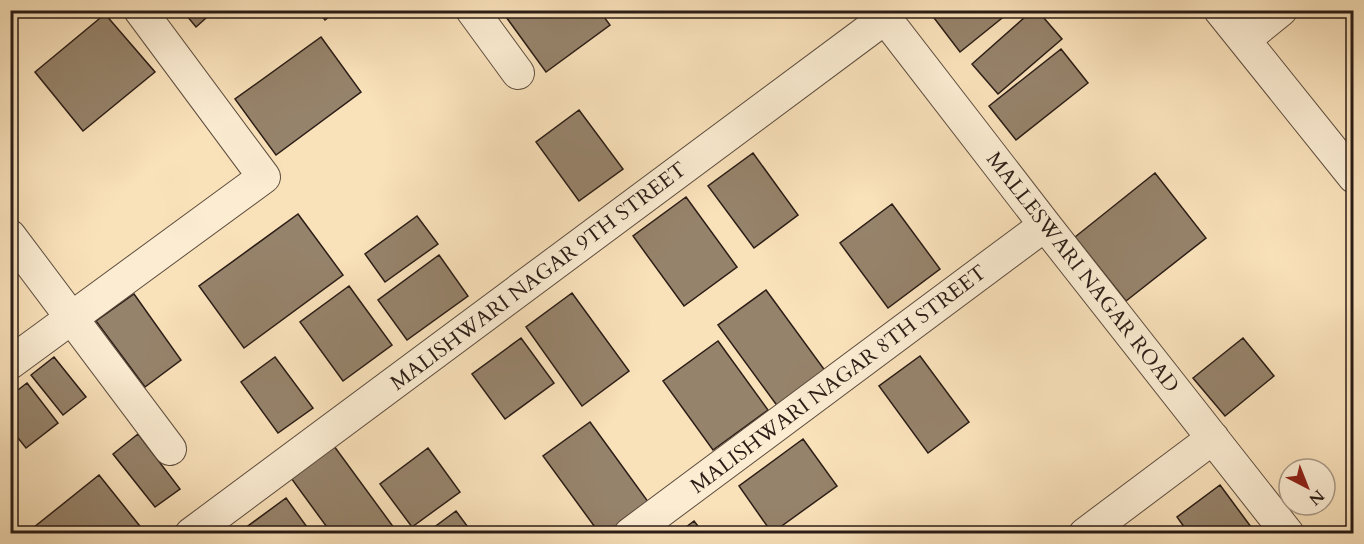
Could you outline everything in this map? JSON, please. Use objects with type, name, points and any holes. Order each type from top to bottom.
[{"type":"street","points":[[10,363],[264,177],[140,10]]},
{"type":"street","points":[[472,10],[518,73]]},
{"type":"street","points":[[1220,10],[1353,177]]},
{"type":"street","points":[[1244,40],[1281,10]]},
{"type":"street","name":"MALLESWARI NAGAR ROAD","points":[[882,14],[1288,534]]},
{"type":"street","name":"MALISHWARI NAGAR 9TH STREET","points":[[191,534],[882,14]]},
{"type":"street","name":"MALISHWARI NAGAR 8TH STREET","points":[[630,534],[1045,225]]},
{"type":"street","points":[[10,236],[171,449]]},
{"type":"street","points":[[1084,534],[1213,438]]},
{"type":"building","points":[[182,10],[215,10],[196,27]]},
{"type":"building","points":[[317,10],[338,10],[325,20]]},
{"type":"building","points":[[501,10],[599,10],[610,25],[546,72]]},
{"type":"building","points":[[928,10],[1012,10],[960,52]]},
{"type":"building","points":[[1033,10],[1037,10],[1062,39],[998,94],[972,64]]},
{"type":"building","points":[[105,14],[155,72],[83,131],[35,72]]},
{"type":"building","points":[[321,37],[361,92],[276,155],[235,99]]},
{"type":"building","points":[[1061,49],[1088,83],[1016,140],[989,106]]},
{"type":"building","points":[[579,110],[623,169],[579,201],[536,142]]},
{"type":"building","points":[[753,153],[798,215],[754,248],[708,186]]},
{"type":"building","points":[[1155,173],[1206,238],[1126,301],[1075,237]]},
{"type":"building","points":[[686,197],[737,267],[684,306],[633,236]]},
{"type":"building","points":[[892,204],[940,269],[888,308],[840,243]]},
{"type":"building","points":[[298,214],[343,275],[244,348],[199,286]]},
{"type":"building","points":[[417,216],[438,244],[385,282],[365,254]]},
{"type":"building","points":[[439,255],[468,296],[407,340],[378,300]]},
{"type":"building","points":[[349,286],[392,345],[343,381],[300,322]]},
{"type":"building","points":[[766,290],[829,376],[781,411],[718,325]]},
{"type":"building","points":[[572,293],[629,371],[582,406],[526,327]]},
{"type":"building","points":[[134,294],[181,360],[145,387],[96,321]]},
{"type":"building","points":[[521,338],[554,383],[505,419],[472,374]]},
{"type":"building","points":[[1243,338],[1274,376],[1225,416],[1193,378]]},
{"type":"building","points":[[718,341],[768,410],[713,450],[663,381]]},
{"type":"building","points":[[920,356],[969,422],[928,453],[879,386]]},
{"type":"building","points":[[54,357],[86,397],[63,415],[31,375]]},
{"type":"building","points":[[275,357],[313,408],[278,433],[241,382]]},
{"type":"building","points":[[27,383],[58,423],[26,448],[10,428],[10,396]]},
{"type":"building","points":[[590,422],[649,503],[606,534],[600,534],[543,456]]},
{"type":"building","points":[[138,434],[180,489],[155,507],[113,454]]},
{"type":"building","points":[[803,439],[837,486],[772,533],[739,486]]},
{"type":"building","points":[[334,446],[397,532],[395,534],[332,534],[291,478]]},
{"type":"building","points":[[428,448],[460,492],[412,527],[380,484]]},
{"type":"building","points":[[99,475],[143,530],[138,534],[37,534],[33,528]]},
{"type":"building","points":[[1220,485],[1254,531],[1251,534],[1189,534],[1177,517]]},
{"type":"building","points":[[286,498],[312,534],[237,534]]},
{"type":"building","points":[[456,511],[473,534],[425,534]]},
{"type":"building","points":[[694,521],[704,534],[677,534]]}]
